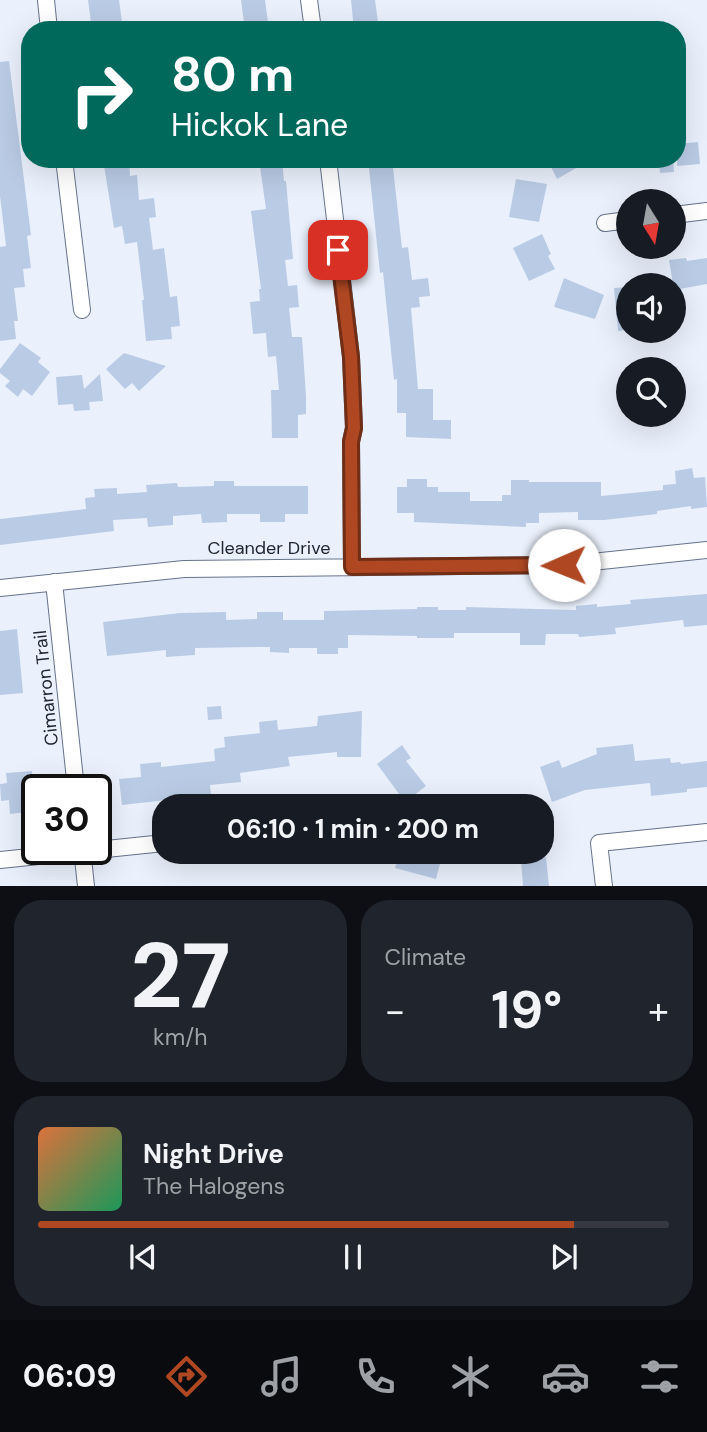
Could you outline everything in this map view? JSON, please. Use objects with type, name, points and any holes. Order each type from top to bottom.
[{"type":"street","points":[[46,0],[48,21]]},
{"type":"street","points":[[309,0],[312,21]]},
{"type":"street","points":[[65,168],[82,310]]},
{"type":"street","points":[[329,168],[351,357],[354,428],[351,442],[352,567]]},
{"type":"street","points":[[686,214],[707,211]]},
{"type":"street","points":[[605,223],[616,222]]},
{"type":"street","name":"Cleander Drive","points":[[0,588],[184,569],[564,565],[707,550]]},
{"type":"street","name":"Cimarron Trail","points":[[54,582],[74,774]]},
{"type":"street","points":[[604,886],[599,844],[707,832]]},
{"type":"street","points":[[112,847],[152,844]]},
{"type":"street","points":[[0,860],[21,857]]},
{"type":"street","points":[[84,865],[86,886]]},
{"type":"building","points":[[88,0],[119,0],[122,21],[91,21]]},
{"type":"building","points":[[241,0],[265,0],[268,21],[244,21]]},
{"type":"building","points":[[351,0],[375,0],[378,21],[353,21]]},
{"type":"building","points":[[9,61],[31,235],[27,236],[31,268],[23,269],[25,287],[14,288],[18,321],[14,321],[16,339],[0,341],[0,247],[6,246],[0,196],[0,62]]},
{"type":"building","points":[[698,142],[700,164],[686,165],[686,143]]},
{"type":"building","points":[[104,168],[130,168],[130,176],[137,175],[139,200],[154,198],[156,217],[149,218],[153,250],[164,248],[170,297],[177,296],[180,326],[171,327],[172,339],[146,341],[137,242],[125,244],[122,226],[114,228]]},
{"type":"building","points":[[260,168],[283,168],[293,259],[285,260],[288,286],[297,285],[299,307],[289,308],[292,337],[302,337],[306,396],[306,414],[298,415],[298,438],[272,438],[271,390],[279,390],[276,356],[268,357],[266,333],[253,334],[250,302],[260,301],[261,289],[251,211],[266,209]]},
{"type":"building","points":[[369,168],[393,168],[402,248],[408,247],[412,280],[428,278],[430,296],[419,297],[420,307],[411,308],[418,389],[433,389],[433,420],[451,420],[451,439],[406,437],[406,413],[397,413],[397,379],[394,380],[383,272],[380,273]]},
{"type":"building","points":[[552,168],[576,168],[557,179]]},
{"type":"building","points":[[660,168],[674,168],[674,172],[660,173]]},
{"type":"building","points":[[516,179],[547,184],[539,222],[509,217]]},
{"type":"building","points":[[542,234],[555,269],[529,281],[513,248]]},
{"type":"building","points":[[707,258],[707,284],[686,288],[686,273],[671,273],[669,260]]},
{"type":"building","points":[[564,278],[604,295],[595,319],[554,307]]},
{"type":"building","points":[[20,343],[41,358],[38,362],[50,372],[32,396],[23,389],[18,397],[5,386],[10,381],[0,373],[0,369]]},
{"type":"building","points":[[124,353],[166,366],[139,391],[132,383],[125,389],[106,369]]},
{"type":"building","points":[[100,374],[103,401],[89,402],[90,410],[74,411],[73,404],[58,405],[56,377],[82,375],[84,389]]},
{"type":"building","points":[[692,468],[694,478],[705,477],[707,507],[691,509],[691,506],[657,511],[657,514],[604,520],[578,520],[578,512],[539,513],[539,523],[526,523],[526,527],[414,522],[414,513],[397,513],[397,487],[407,487],[407,479],[427,479],[427,487],[438,487],[438,492],[470,492],[470,501],[502,501],[502,495],[511,495],[511,480],[601,482],[601,496],[663,490],[663,485],[676,484],[675,471]]},
{"type":"building","points":[[214,481],[234,481],[234,486],[308,486],[308,514],[285,514],[285,522],[260,522],[260,514],[227,514],[227,522],[202,523],[201,514],[173,516],[173,525],[148,527],[147,518],[113,520],[114,531],[0,545],[0,519],[86,509],[85,498],[95,497],[94,489],[117,488],[117,494],[147,492],[146,485],[177,483],[178,487],[214,486]]},
{"type":"building","points":[[707,594],[707,625],[684,627],[683,620],[615,628],[616,634],[579,637],[578,634],[546,634],[545,645],[520,645],[520,633],[454,633],[454,638],[348,635],[348,648],[338,648],[338,654],[317,654],[317,648],[289,648],[289,653],[270,652],[270,647],[259,647],[195,648],[195,655],[166,657],[166,650],[107,656],[103,622],[180,613],[226,612],[226,620],[257,619],[257,612],[283,612],[283,620],[324,620],[324,611],[417,607],[438,607],[438,610],[466,610],[466,607],[576,610],[576,606],[631,604],[630,600]]},
{"type":"building","points":[[17,629],[23,693],[0,695],[0,631]]},
{"type":"building","points":[[221,706],[222,719],[208,720],[207,707]]},
{"type":"building","points":[[362,711],[361,757],[337,757],[337,752],[288,757],[290,766],[240,773],[241,782],[210,785],[211,794],[152,794],[152,802],[122,805],[119,779],[141,777],[140,764],[161,762],[161,767],[215,761],[214,749],[225,747],[224,737],[260,733],[259,722],[277,720],[278,730],[317,726],[318,716]]},
{"type":"building","points":[[633,744],[635,761],[670,758],[671,763],[681,764],[707,761],[707,787],[651,796],[650,783],[585,790],[554,801],[554,794],[549,794],[540,767],[559,760],[562,768],[597,754],[596,748]]},
{"type":"building","points":[[402,745],[411,758],[406,761],[426,786],[416,794],[399,794],[377,764]]},
{"type":"building","points":[[32,771],[32,774],[21,774],[21,813],[10,814],[9,800],[1,801],[0,784],[7,783],[6,773]]},
{"type":"building","points":[[396,864],[440,864],[436,879],[395,868]]},
{"type":"building","points":[[521,864],[547,864],[549,886],[523,886]]},
{"type":"route","points":[[338,250],[351,357],[354,428],[351,442],[352,567],[564,565]]}]
